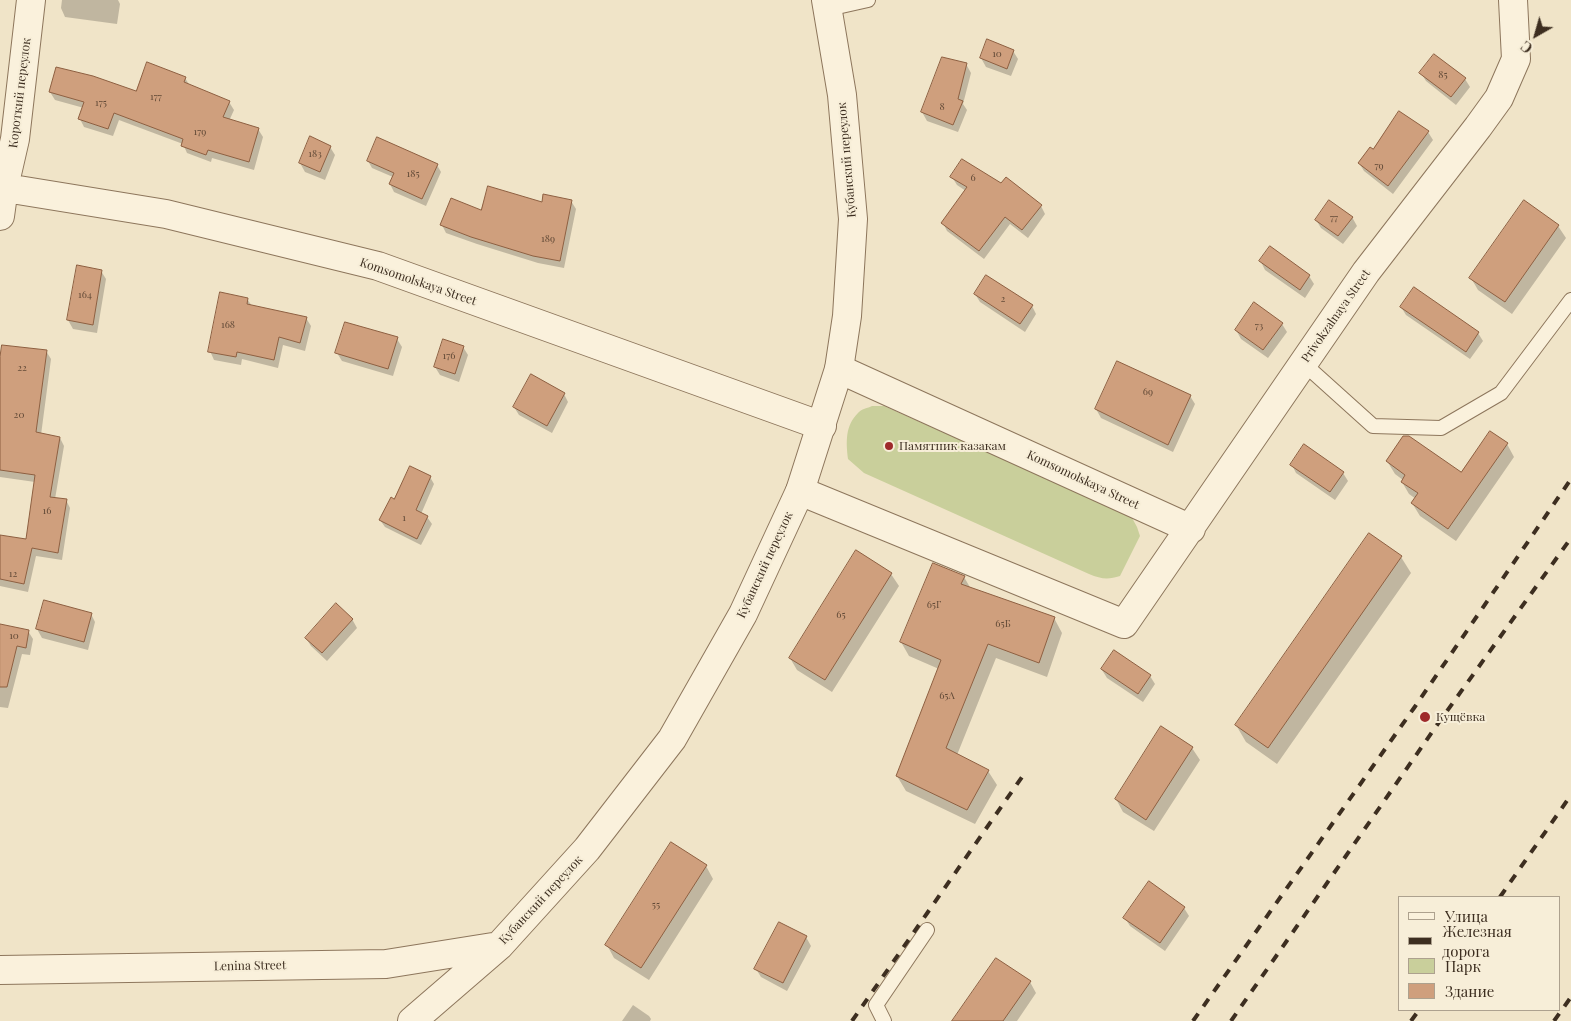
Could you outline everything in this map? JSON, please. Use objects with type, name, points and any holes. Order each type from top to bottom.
[{"type":"street","name":"Короткий переулок","points":[[0,216],[2,187],[15,139],[31,0]]},
{"type":"street","name":"Privokzalnaya Street","points":[[800,491],[1124,624],[1366,272],[1499,98],[1516,59],[1513,0]]},
{"type":"street","name":"Кубанский переулок","points":[[412,1021],[499,946],[587,849],[672,739],[743,614],[800,491],[839,369],[847,316],[853,219],[842,95],[827,5]]},
{"type":"street","name":"Komsomolskaya Street","points":[[2,187],[166,214],[378,266],[822,426]]},
{"type":"street","name":"Komsomolskaya Street","points":[[839,369],[1191,529]]},
{"type":"street","name":"Lenina Street","points":[[0,970],[386,964],[499,946]]},
{"type":"lane","points":[[827,5],[868,0]]},
{"type":"lane","points":[[1303,364],[1373,426],[1441,428],[1501,393],[1571,300]]},
{"type":"lane","points":[[884,1021],[876,1005],[927,930]]},
{"type":"green space","points":[[872,406],[884,406],[1131,516],[1140,536],[1120,576],[1104,578],[1089,574],[864,473],[848,459],[847,435],[851,423],[858,413]]},
{"type":"building","points":[[987,39],[1014,50],[1007,69],[980,58]]},
{"type":"building","points":[[1434,54],[1466,78],[1451,97],[1419,73]]},
{"type":"building","points":[[942,57],[967,63],[958,99],[963,101],[953,125],[921,112]]},
{"type":"building","points":[[147,62],[186,77],[184,82],[230,101],[223,117],[259,128],[249,162],[208,150],[206,155],[181,146],[183,139],[114,113],[108,129],[78,119],[84,102],[49,92],[56,67],[93,76],[136,91]]},
{"type":"building","points":[[1399,111],[1429,131],[1388,186],[1358,163],[1370,147],[1373,149]]},
{"type":"building","points":[[310,136],[331,146],[320,172],[299,163]]},
{"type":"building","points":[[377,137],[438,164],[422,199],[389,184],[394,173],[367,161]]},
{"type":"building","points":[[962,159],[1001,183],[1006,177],[1042,205],[1022,230],[1005,217],[979,251],[941,223],[967,187],[950,177]]},
{"type":"building","points":[[488,186],[542,202],[543,194],[572,200],[560,261],[533,256],[471,237],[440,225],[451,198],[481,210]]},
{"type":"building","points":[[1329,200],[1353,217],[1338,236],[1315,220]]},
{"type":"building","points":[[1524,200],[1559,225],[1505,302],[1469,278]]},
{"type":"building","points":[[1270,246],[1310,275],[1300,290],[1259,261]]},
{"type":"building","points":[[77,265],[102,270],[93,325],[67,320]]},
{"type":"building","points":[[986,275],[1033,305],[1020,324],[974,294]]},
{"type":"building","points":[[1414,287],[1479,332],[1466,352],[1400,307]]},
{"type":"building","points":[[220,292],[248,298],[247,304],[307,317],[300,343],[279,337],[274,360],[237,352],[236,357],[208,352]]},
{"type":"building","points":[[1254,302],[1283,323],[1263,350],[1235,330]]},
{"type":"building","points":[[345,322],[398,337],[388,369],[335,353]]},
{"type":"building","points":[[443,339],[464,346],[455,374],[434,367]]},
{"type":"building","points":[[2,345],[47,350],[36,432],[60,437],[50,497],[67,499],[58,553],[32,548],[24,584],[0,579],[0,535],[26,539],[35,475],[0,470],[0,357]]},
{"type":"building","points":[[1117,361],[1191,395],[1168,445],[1095,409]]},
{"type":"building","points":[[531,374],[565,393],[547,426],[513,407]]},
{"type":"building","points":[[1490,431],[1508,443],[1448,529],[1411,503],[1418,493],[1401,482],[1405,475],[1386,461],[1403,436],[1409,436],[1461,472]]},
{"type":"building","points":[[1304,444],[1344,472],[1330,492],[1290,465]]},
{"type":"building","points":[[410,466],[431,476],[416,510],[428,516],[417,539],[379,520],[391,497],[394,499]]},
{"type":"building","points":[[1369,533],[1402,556],[1268,748],[1235,725]]},
{"type":"building","points":[[856,550],[892,573],[825,680],[789,658]]},
{"type":"building","points":[[933,563],[965,576],[961,584],[1055,617],[1039,663],[988,644],[946,748],[989,770],[967,810],[896,776],[941,660],[900,642]]},
{"type":"building","points":[[44,600],[92,613],[84,642],[36,629]]},
{"type":"building","points":[[336,603],[353,619],[322,653],[305,638]]},
{"type":"building","points":[[0,624],[29,630],[26,648],[17,646],[7,687],[0,687]]},
{"type":"building","points":[[1114,650],[1151,675],[1138,694],[1101,669]]},
{"type":"building","points":[[1161,726],[1193,747],[1146,820],[1115,799]]},
{"type":"building","points":[[671,842],[707,865],[641,968],[605,945]]},
{"type":"building","points":[[1149,881],[1185,907],[1160,943],[1123,918]]},
{"type":"building","points":[[779,922],[807,936],[783,983],[754,969]]},
{"type":"building","points":[[996,958],[1031,981],[1003,1021],[952,1021]]},
{"type":"railway","points":[[1193,1021],[1414,708],[1571,479]]},
{"type":"railway","points":[[1231,1021],[1437,725],[1571,538]]},
{"type":"railway","points":[[852,1021],[1022,777]]},
{"type":"railway","points":[[1501,896],[1571,795]]},
{"type":"railway","points":[[1554,1021],[1571,997]]},
{"type":"railway","points":[[1411,1021],[1418,1011]]},
{"type":"place","name":"Памятник казакам","points":[[889,446]]},
{"type":"place","name":"Кущёвка","points":[[1425,717]]}]
